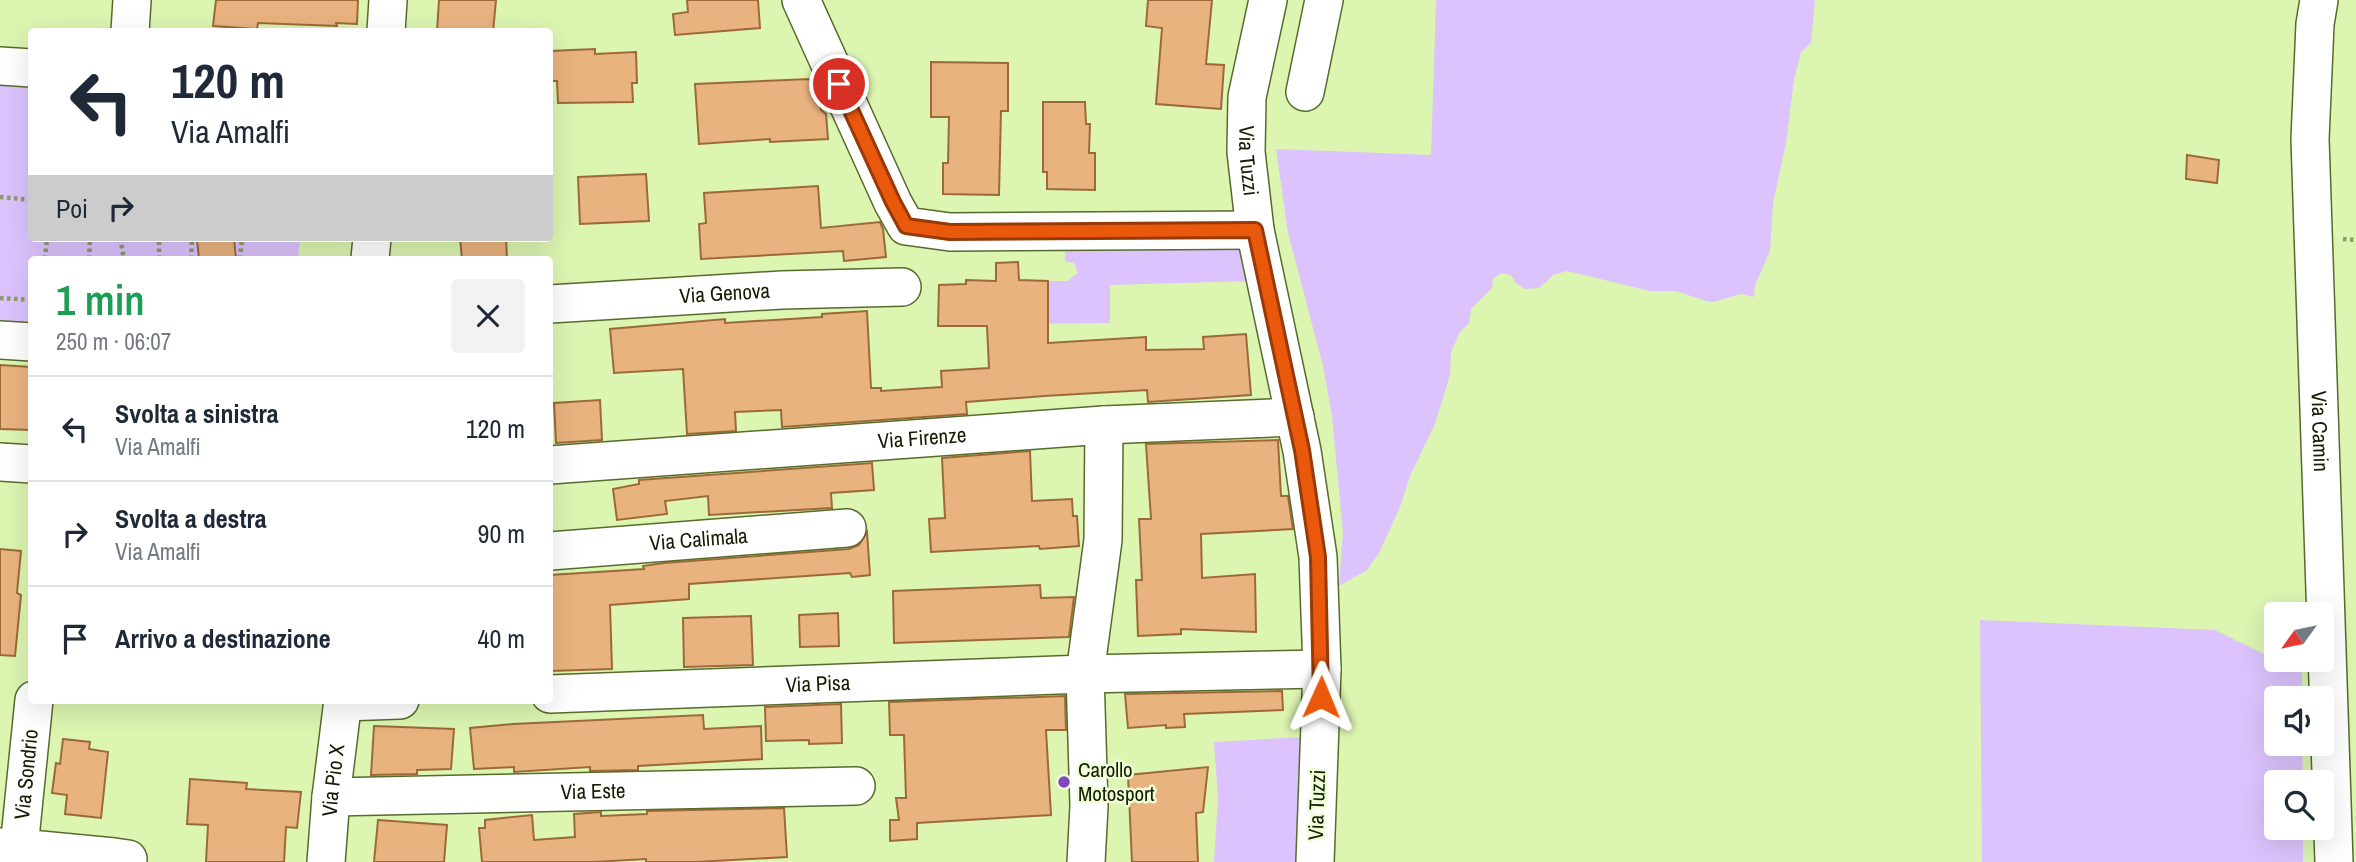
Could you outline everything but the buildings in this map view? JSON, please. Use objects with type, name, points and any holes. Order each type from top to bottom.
[{"type":"street","points":[[130,28],[132,0]]},
{"type":"street","points":[[386,28],[388,0]]},
{"type":"street","points":[[801,0],[906,226],[950,232],[1255,230]]},
{"type":"street","name":"Via Tuzzi","points":[[1268,0],[1247,97],[1246,152],[1255,230],[1302,450],[1318,557],[1322,669],[1315,862]]},
{"type":"street","points":[[1305,92],[1324,0]]},
{"type":"street","name":"Via Camin","points":[[2319,0],[2315,24],[2310,139],[2334,862]]},
{"type":"street","points":[[0,66],[28,68]]},
{"type":"street","name":"Via Genova","points":[[553,304],[795,290],[902,287]]},
{"type":"street","points":[[0,340],[28,342]]},
{"type":"street","name":"Via Firenze","points":[[553,465],[1104,425],[1295,417]]},
{"type":"street","points":[[1086,862],[1089,806],[1085,674],[1103,540],[1104,425]]},
{"type":"street","points":[[0,462],[28,464]]},
{"type":"street","name":"Via Calimala","points":[[553,551],[847,528]]},
{"type":"street","name":"Via Pisa","points":[[553,694],[1085,674],[1322,669]]},
{"type":"street","name":"Via Sondrio","points":[[33,704],[9,848],[114,857],[128,859],[127,862]]},
{"type":"street","name":"Via Pio X","points":[[326,862],[343,704]]},
{"type":"street","name":"Via Este","points":[[331,797],[856,786]]},
{"type":"path","points":[[0,197],[28,200]]},
{"type":"path","points":[[0,298],[28,300]]},
{"type":"shaded area","points":[[1436,0],[1815,0],[1811,43],[1801,52],[1794,80],[1786,143],[1773,203],[1770,251],[1755,285],[1754,297],[1741,294],[1713,302],[1676,291],[1650,291],[1567,271],[1553,275],[1539,288],[1525,289],[1515,282],[1511,275],[1501,273],[1493,279],[1492,288],[1471,309],[1469,323],[1460,332],[1451,352],[1450,375],[1435,424],[1410,476],[1400,507],[1379,553],[1367,570],[1339,586],[1343,533],[1332,416],[1323,366],[1288,233],[1276,149],[1431,155]]},
{"type":"shaded area","points":[[0,84],[28,86],[28,242],[300,242],[298,256],[28,256],[28,331],[0,329]]},
{"type":"shaded area","points":[[1065,242],[1240,248],[1250,281],[1110,285],[1110,323],[1020,324],[1048,305],[1048,281],[1067,281],[1078,273],[1074,263],[1065,261]]},
{"type":"shaded area","points":[[1980,620],[2215,630],[2264,654],[2264,672],[2302,673],[2302,686],[2264,686],[2264,756],[2302,756],[2303,770],[2264,770],[2264,840],[2303,840],[2303,862],[1982,862]]},
{"type":"shaded area","points":[[1302,737],[1302,862],[1214,862],[1218,798],[1214,742]]},
{"type":"place","name":"Carollo Motosport","points":[[1064,782]]},
{"type":"route","points":[[839,84],[906,226],[950,232],[1255,230],[1302,450],[1318,557],[1321,697]]}]
